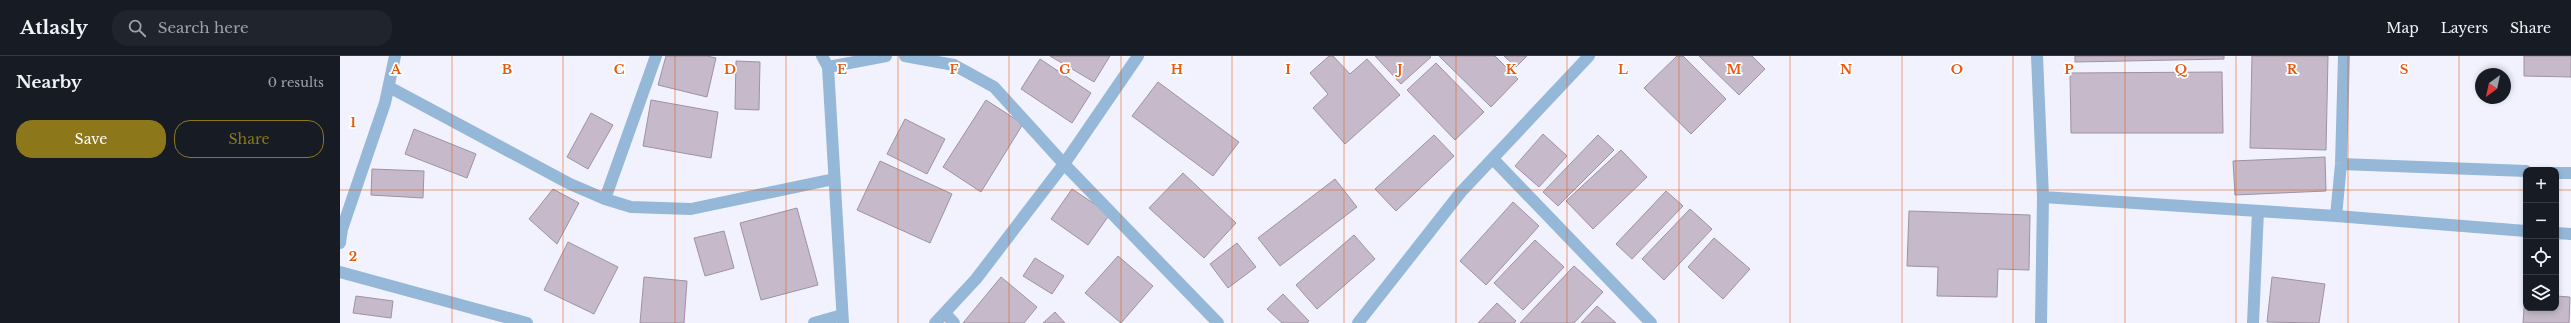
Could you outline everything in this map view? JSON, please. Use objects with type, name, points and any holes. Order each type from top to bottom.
[{"type":"street","points":[[340,243],[342,229],[389,87],[395,56]]},
{"type":"street","points":[[605,199],[656,56]]},
{"type":"street","points":[[814,323],[842,319],[828,67],[822,56]]},
{"type":"street","points":[[828,67],[886,56]]},
{"type":"street","points":[[905,56],[954,65],[994,87],[1064,164],[1218,323]]},
{"type":"street","points":[[935,323],[976,280],[1064,164],[1138,56]]},
{"type":"street","points":[[1358,323],[1462,192],[1589,56]]},
{"type":"street","points":[[2037,56],[2042,197],[2041,323]]},
{"type":"street","points":[[2336,216],[2341,164],[2344,56]]},
{"type":"street","points":[[389,87],[570,184],[605,199],[631,207],[691,209],[834,179]]},
{"type":"street","points":[[1493,159],[1651,323]]},
{"type":"street","points":[[2341,164],[2523,171]]},
{"type":"street","points":[[2559,172],[2571,173]]},
{"type":"street","points":[[2042,197],[2336,216],[2523,231]]},
{"type":"street","points":[[2253,323],[2258,211]]},
{"type":"street","points":[[2559,233],[2571,234]]},
{"type":"street","points":[[340,272],[527,323]]},
{"type":"street","points":[[945,313],[954,323]]},
{"type":"building","points":[[666,56],[707,56],[716,58],[707,97],[658,85]]},
{"type":"building","points":[[1050,56],[1110,56],[1094,82]]},
{"type":"building","points":[[1329,56],[1333,56],[1350,74],[1367,59],[1400,95],[1345,144],[1313,108],[1328,94],[1310,73]]},
{"type":"building","points":[[1375,56],[1430,56],[1431,57],[1401,84]]},
{"type":"building","points":[[1439,56],[1495,56],[1518,79],[1491,107]]},
{"type":"building","points":[[1504,56],[1527,56],[1516,67]]},
{"type":"building","points":[[1677,56],[1683,56],[1726,99],[1691,134],[1644,88]]},
{"type":"building","points":[[1699,56],[1752,56],[1765,69],[1739,95]]},
{"type":"building","points":[[2075,56],[2224,56],[2224,59],[2075,62]]},
{"type":"building","points":[[2252,56],[2328,56],[2326,150],[2250,148]]},
{"type":"building","points":[[2524,56],[2571,56],[2571,77],[2524,76]]},
{"type":"building","points":[[1040,59],[1091,93],[1072,123],[1021,89]]},
{"type":"building","points":[[736,61],[760,62],[759,110],[735,109]]},
{"type":"building","points":[[1436,63],[1484,112],[1455,140],[1407,90]]},
{"type":"building","points":[[2222,72],[2223,133],[2071,133],[2070,73]]},
{"type":"building","points":[[1158,82],[1239,142],[1213,176],[1132,116]]},
{"type":"building","points":[[651,100],[718,112],[711,158],[643,146]]},
{"type":"building","points":[[986,100],[1023,124],[981,192],[943,167]]},
{"type":"building","points":[[591,113],[613,125],[588,169],[567,157]]},
{"type":"building","points":[[905,119],[945,139],[927,174],[887,154]]},
{"type":"building","points":[[414,129],[476,154],[467,178],[405,154]]},
{"type":"building","points":[[1543,134],[1567,156],[1539,187],[1515,166]]},
{"type":"building","points":[[1434,135],[1454,156],[1396,211],[1375,189]]},
{"type":"building","points":[[1598,135],[1614,150],[1558,206],[1543,192]]},
{"type":"building","points":[[1621,150],[1647,177],[1593,229],[1566,201]]},
{"type":"building","points":[[2325,157],[2326,191],[2235,195],[2233,161]]},
{"type":"building","points":[[880,161],[952,194],[930,243],[857,210]]},
{"type":"building","points":[[372,169],[424,171],[423,198],[371,195]]},
{"type":"building","points":[[1183,173],[1236,223],[1204,258],[1149,208]]},
{"type":"building","points":[[1335,179],[1357,207],[1280,266],[1258,238]]},
{"type":"building","points":[[553,189],[579,203],[557,244],[529,219]]},
{"type":"building","points":[[1072,189],[1110,214],[1088,245],[1051,219]]},
{"type":"building","points":[[1666,191],[1683,206],[1632,259],[1616,244]]},
{"type":"building","points":[[1513,202],[1539,226],[1486,285],[1460,261]]},
{"type":"building","points":[[797,208],[818,285],[761,300],[740,223]]},
{"type":"building","points":[[1690,209],[1712,229],[1664,280],[1642,259]]},
{"type":"building","points":[[1909,211],[2030,215],[2029,270],[1998,269],[1997,297],[1937,296],[1938,267],[1907,266]]},
{"type":"building","points":[[724,231],[734,268],[705,276],[694,238]]},
{"type":"building","points":[[1354,235],[1375,259],[1317,309],[1296,285]]},
{"type":"building","points":[[1714,238],[1750,269],[1723,299],[1688,267]]},
{"type":"building","points":[[1535,240],[1564,267],[1523,310],[1494,283]]},
{"type":"building","points":[[568,242],[618,267],[594,314],[544,290]]},
{"type":"building","points":[[1237,243],[1256,267],[1228,288],[1210,264]]},
{"type":"building","points":[[1118,256],[1153,286],[1121,323],[1085,293]]},
{"type":"building","points":[[1035,258],[1064,276],[1052,294],[1023,276]]},
{"type":"building","points":[[1574,266],[1603,292],[1574,323],[1520,323]]},
{"type":"building","points":[[644,277],[687,281],[684,323],[640,323]]},
{"type":"building","points":[[1001,277],[1037,307],[1024,323],[963,323]]},
{"type":"building","points":[[2272,277],[2325,284],[2319,323],[2267,322]]},
{"type":"building","points":[[1283,294],[1309,321],[1307,323],[1282,323],[1267,309]]},
{"type":"building","points":[[356,296],[393,301],[391,318],[353,313]]},
{"type":"building","points":[[2559,296],[2570,297],[2569,323],[2523,323],[2524,311],[2559,311]]},
{"type":"building","points":[[1497,303],[1516,321],[1514,323],[1478,323]]},
{"type":"building","points":[[1597,306],[1616,323],[1581,323]]},
{"type":"building","points":[[1055,312],[1065,323],[1043,323]]}]
